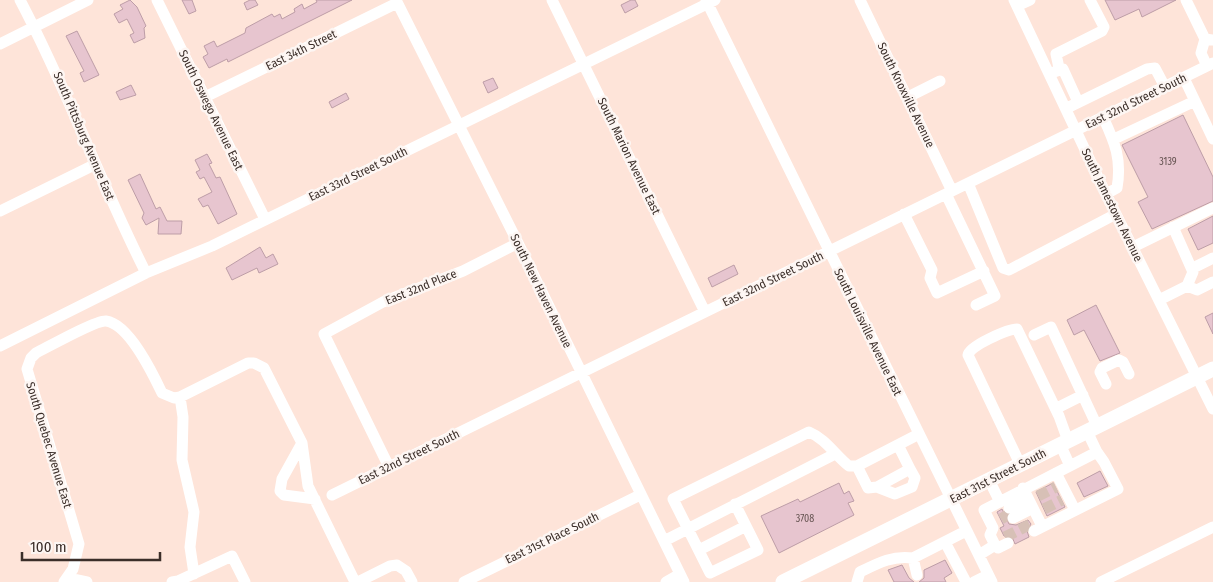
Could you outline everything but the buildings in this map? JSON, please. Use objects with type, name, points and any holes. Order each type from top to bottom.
[{"type":"main road","name":"East 31st Street South","points":[[783,582],[1213,369]]},
{"type":"street","name":"South Pittsburg Avenue East","points":[[20,0],[34,26],[94,165],[146,273]]},
{"type":"street","points":[[0,44],[88,0]]},
{"type":"street","name":"South Oswego Avenue East","points":[[157,0],[265,220]]},
{"type":"street","name":"South Marion Avenue East","points":[[552,0],[705,312]]},
{"type":"street","name":"South Knoxville Avenue","points":[[860,0],[908,97],[995,296],[976,305]]},
{"type":"street","points":[[1015,3],[1030,0]]},
{"type":"street","points":[[1042,58],[1056,54],[1102,31],[1104,27],[1090,0]]},
{"type":"street","name":"East 34th Street","points":[[205,96],[396,1]]},
{"type":"street","name":"South New Haven Avenue","points":[[396,1],[518,243],[682,578]]},
{"type":"street","name":"East 33rd Street South","points":[[0,346],[146,273],[212,246],[710,1]]},
{"type":"street","name":"South Louisville Avenue East","points":[[710,1],[828,251],[990,579]]},
{"type":"street","points":[[1188,1],[1209,40],[1201,53],[1210,65]]},
{"type":"street","name":"South Jamestown Avenue","points":[[1015,3],[1042,58],[1055,71],[1076,130],[1213,409]]},
{"type":"street","points":[[1056,54],[1055,71],[1063,69],[1078,102]]},
{"type":"street","name":"East 32nd Street South","points":[[332,495],[1210,65]]},
{"type":"street","points":[[1067,108],[1147,69],[1154,68],[1165,87]]},
{"type":"street","points":[[1184,78],[1195,101],[1208,114],[1213,138]]},
{"type":"street","points":[[908,97],[940,81]]},
{"type":"street","points":[[1114,139],[1195,101]]},
{"type":"street","points":[[1103,117],[1114,139],[1120,160],[1116,188],[1106,194]]},
{"type":"street","points":[[0,211],[94,165]]},
{"type":"street","points":[[968,183],[1003,268],[1008,270],[1116,214]]},
{"type":"street","points":[[1133,247],[1213,208]]},
{"type":"street","points":[[904,214],[932,270],[930,278],[937,293],[984,271]]},
{"type":"street","points":[[1159,300],[1187,286],[1193,272],[1193,268],[1173,228]]},
{"type":"street","name":"East 32nd Place","points":[[389,467],[324,334],[383,302],[463,270],[518,243]]},
{"type":"street","points":[[1193,268],[1213,258]]},
{"type":"street","points":[[1187,286],[1197,290],[1213,282]]},
{"type":"street","name":"South Quebec Avenue East","points":[[74,581],[79,544],[27,369],[31,358],[36,353],[95,324],[106,321],[113,323],[125,333],[138,349],[162,393],[174,398],[180,397]]},
{"type":"street","points":[[1001,516],[1034,510],[1075,510],[1118,489],[1097,452],[1083,395],[1050,326],[1034,335]]},
{"type":"street","points":[[1020,464],[968,355],[971,348],[1009,330],[1017,329],[1059,416],[1070,466]]},
{"type":"street","points":[[1106,384],[1100,372],[1102,368],[1119,360],[1123,362],[1129,374]]},
{"type":"street","points":[[194,574],[190,548],[194,512],[182,460],[183,417],[180,397],[242,365],[259,365],[268,375],[302,444],[308,486],[356,582],[381,577],[397,565],[406,571],[412,582]]},
{"type":"street","points":[[1059,407],[1083,395]]},
{"type":"street","points":[[735,504],[758,550],[710,573],[673,500],[809,432],[821,437],[835,454],[849,466],[857,466],[919,434]]},
{"type":"street","points":[[302,444],[282,479],[280,491],[284,495],[315,499]]},
{"type":"street","points":[[877,487],[895,494],[912,487],[912,474],[898,445]]},
{"type":"street","points":[[1034,510],[1056,472],[1097,452]]},
{"type":"street","points":[[664,541],[835,454]]},
{"type":"street","points":[[857,466],[868,488],[877,487],[912,474]]},
{"type":"street","points":[[1056,472],[1059,486],[1065,498],[1075,510]]},
{"type":"street","points":[[989,480],[1001,516]]},
{"type":"street","points":[[979,555],[1000,542],[990,535],[1001,516],[1021,492],[1034,510]]},
{"type":"street","name":"East 31st Place South","points":[[464,582],[640,495]]},
{"type":"street","points":[[698,550],[746,526]]},
{"type":"street","points":[[1101,582],[1213,527]]},
{"type":"street","points":[[857,582],[860,572],[899,556],[913,558],[966,530]]},
{"type":"street","points":[[945,542],[966,582]]},
{"type":"street","points":[[172,582],[232,556],[245,582]]},
{"type":"street","points":[[913,558],[917,575]]},
{"type":"street","points":[[667,582],[682,578]]},
{"type":"street","points":[[974,582],[990,579]]},
{"type":"tunnel","points":[[1038,496],[1056,487]]},
{"type":"tunnel","points":[[1044,509],[1062,500]]},
{"type":"tunnel","points":[[1001,519],[1011,513]]},
{"type":"tunnel","points":[[1005,537],[1031,524]]}]
